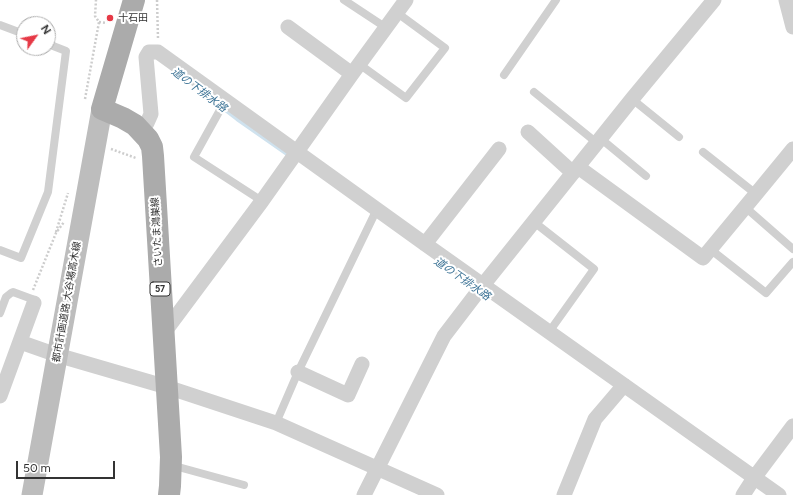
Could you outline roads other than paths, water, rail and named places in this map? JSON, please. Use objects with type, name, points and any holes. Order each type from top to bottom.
[{"type":"main road","points":[[93,107],[134,0]]},
{"type":"main road","name":"さいたま鴻巣線","points":[[93,107],[123,118],[135,125],[152,147],[167,387],[170,465],[169,495]]},
{"type":"street","points":[[163,334],[262,201],[385,27],[406,0]]},
{"type":"street","points":[[364,495],[444,336],[598,141],[714,0]]},
{"type":"street","points":[[789,1],[793,27]]},
{"type":"street","points":[[288,27],[355,69]]},
{"type":"street","points":[[141,131],[147,123],[150,114],[146,57],[149,52],[158,52],[778,495]]},
{"type":"street","name":"都市計画道路 大谷場高木線","points":[[32,495],[57,355],[93,107]]},
{"type":"street","points":[[528,132],[575,170],[703,258],[793,149]]},
{"type":"street","points":[[425,244],[499,149]]},
{"type":"street","points":[[0,396],[34,303]]},
{"type":"street","points":[[20,342],[57,355],[167,387],[276,423],[437,495]]},
{"type":"street","points":[[298,372],[348,395],[362,364]]},
{"type":"street","points":[[564,495],[594,419],[624,385]]},
{"type":"street","points":[[743,495],[793,426]]},
{"type":"lane","points":[[344,0],[385,27]]},
{"type":"lane","points":[[504,75],[556,0]]},
{"type":"lane","points":[[355,69],[406,98],[445,48],[396,12]]},
{"type":"lane","points":[[0,25],[16,31]]},
{"type":"lane","points":[[0,250],[21,258],[48,192],[66,51],[56,47]]},
{"type":"lane","points":[[534,92],[646,176]]},
{"type":"lane","points":[[632,99],[678,137]]},
{"type":"lane","points":[[225,101],[194,157],[262,201]]},
{"type":"lane","points":[[703,152],[756,194]]},
{"type":"lane","points":[[745,208],[793,249]]},
{"type":"lane","points":[[276,423],[298,372],[377,209]]},
{"type":"lane","points":[[534,222],[594,269],[549,332]]},
{"type":"lane","points":[[710,249],[766,293],[793,262]]},
{"type":"lane","points":[[0,313],[6,297],[13,292],[32,299],[35,301],[34,303]]},
{"type":"lane","points":[[170,465],[244,485]]},
{"type":"waterway","name":"道の下排水路","points":[[211,99],[290,156]]},
{"type":"place","name":"十石田","points":[[110,18]]}]
